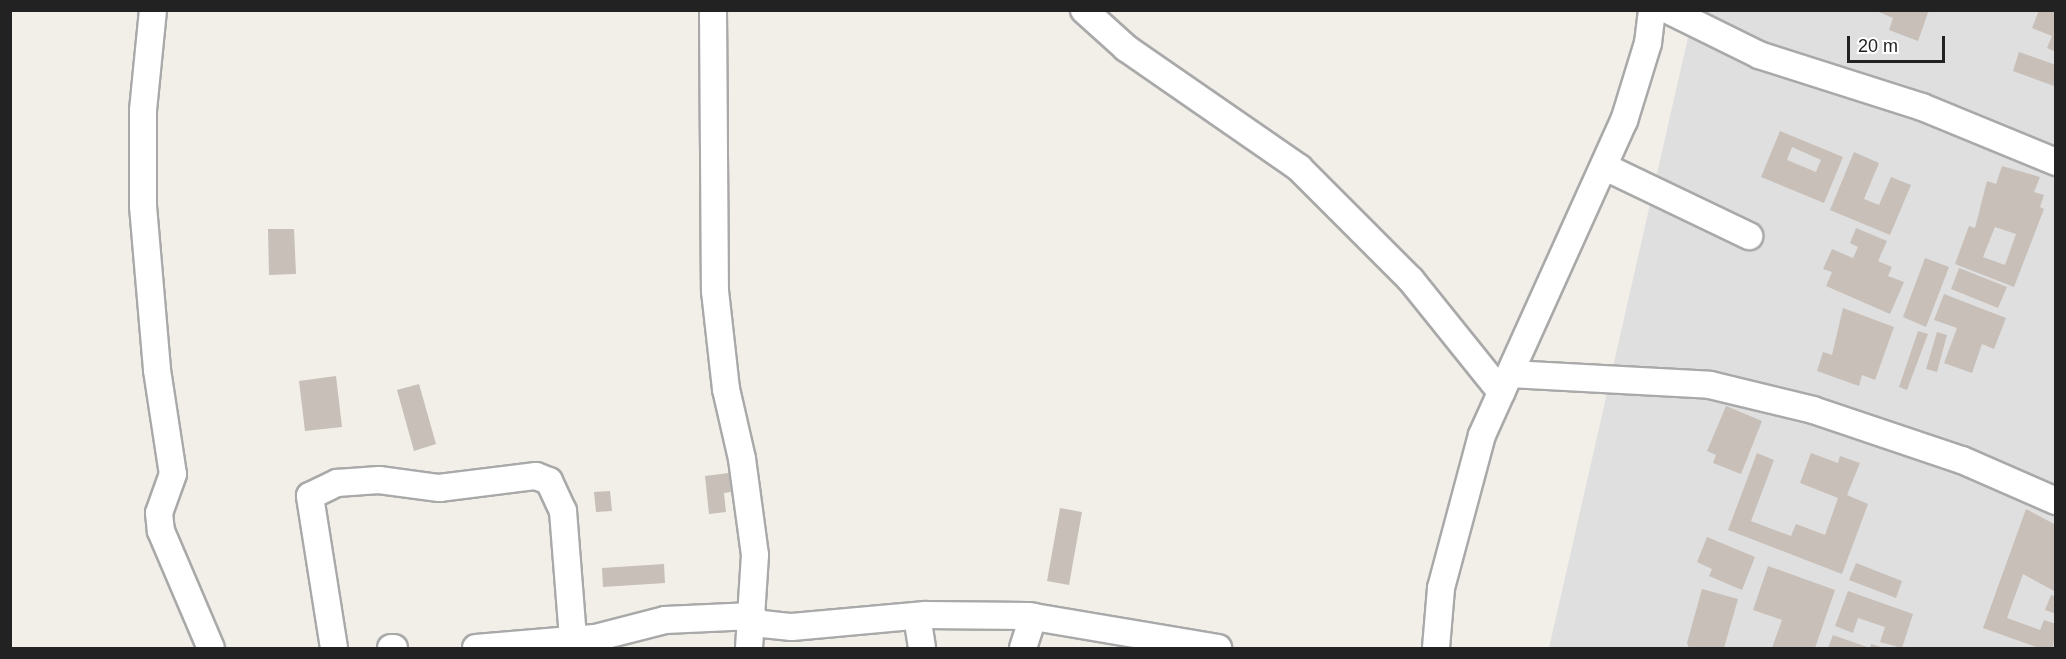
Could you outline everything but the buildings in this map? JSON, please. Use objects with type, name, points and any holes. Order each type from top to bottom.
[{"type":"street","points":[[153,10],[143,111],[143,206],[157,370],[173,474],[159,513],[162,531],[211,648]]},
{"type":"street","points":[[713,10],[715,291],[726,389],[742,459],[755,555],[753,620],[749,648]]},
{"type":"street","points":[[1083,10],[1126,48],[1299,168],[1411,280],[1505,383],[1710,385],[1813,410],[1962,460],[2055,501]]},
{"type":"street","points":[[1436,648],[1442,588],[1482,435],[1605,167],[1648,43],[1652,10]]},
{"type":"street","points":[[1668,10],[1759,55],[1922,107],[2055,162]]},
{"type":"street","points":[[1605,167],[1749,236]]},
{"type":"street","points":[[334,648],[310,496],[337,483],[379,480],[439,488],[536,476],[549,481],[563,511],[573,639]]},
{"type":"street","points":[[917,616],[922,648]]},
{"type":"street","points":[[476,648],[631,631],[665,620],[865,624],[917,616],[1033,617],[1218,648]]},
{"type":"street","points":[[1023,648],[1033,617]]},
{"type":"shaded area","points":[[1694,11],[2055,11],[2055,648],[1549,648]]}]
